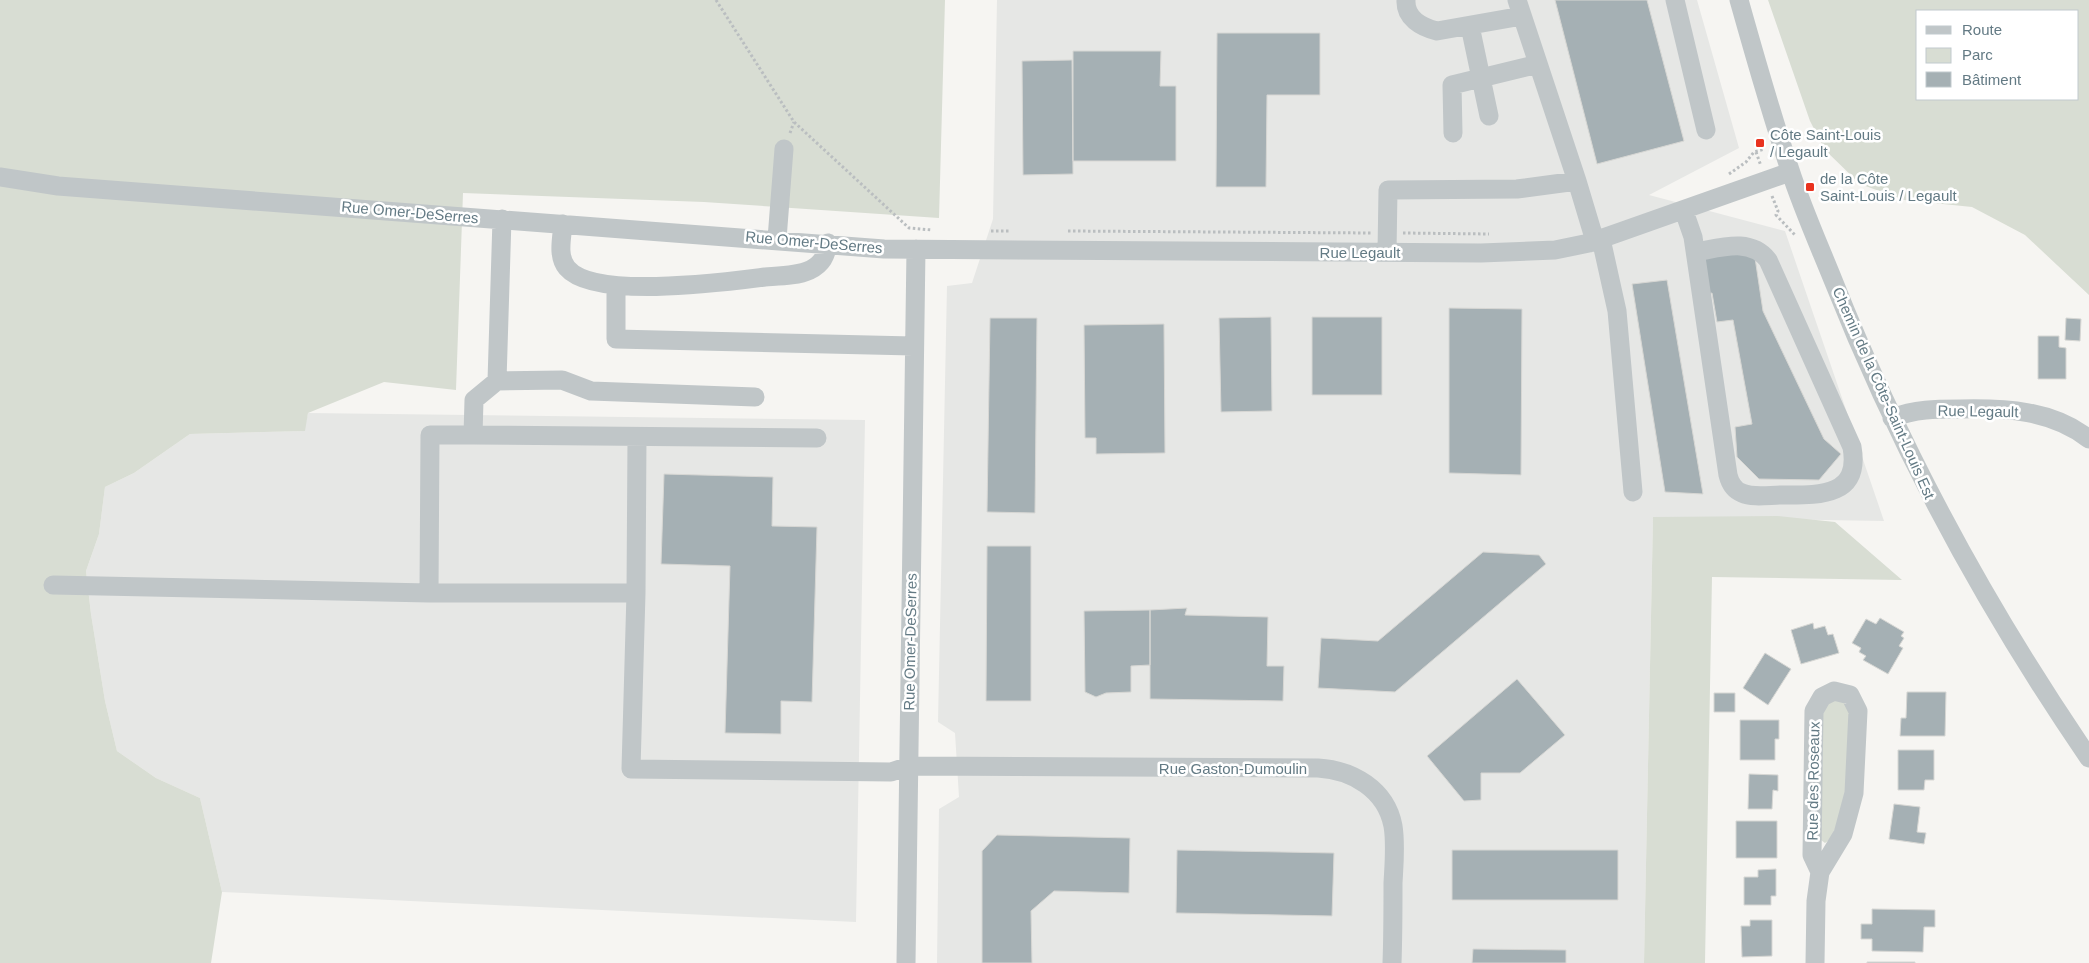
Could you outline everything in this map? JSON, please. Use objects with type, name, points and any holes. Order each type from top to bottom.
[{"type":"street","points":[[1406,0],[1412,18],[1427,29],[1448,30],[1470,26],[1519,8],[1598,240],[1617,311],[1633,492]]},
{"type":"street","points":[[1675,0],[1706,130]]},
{"type":"street","name":"Chemin de la Côte-Saint-Louis Est","points":[[1739,0],[1790,172],[1846,312],[1892,418],[1941,518],[1995,613],[2089,758]]},
{"type":"street","points":[[1470,26],[1489,116]]},
{"type":"street","points":[[1453,133],[1452,85],[1538,64]]},
{"type":"street","points":[[778,239],[784,149]]},
{"type":"street","name":"Rue Legault","points":[[916,249],[1544,251],[1598,240],[1790,172]]},
{"type":"street","name":"Rue Omer-DeSerres","points":[[0,177],[58,186],[916,249],[913,346],[906,963]]},
{"type":"street","points":[[1387,252],[1388,190],[1517,189],[1577,181]]},
{"type":"street","points":[[1684,211],[1696,252],[1728,475],[1731,484],[1737,490],[1750,495],[1821,496],[1834,490],[1849,478],[1854,463],[1852,447],[1768,260],[1757,249],[1749,247],[1736,246],[1696,252]]},
{"type":"street","points":[[497,381],[502,219]]},
{"type":"street","points":[[563,224],[562,259],[569,270],[585,279],[616,286],[700,286],[803,272],[820,263],[824,258],[828,243]]},
{"type":"street","points":[[616,286],[616,339],[913,346]]},
{"type":"street","points":[[473,435],[474,400],[497,381],[562,380],[591,391],[755,397]]},
{"type":"street","name":"Rue Legault","points":[[1892,418],[1925,409],[2011,410],[2057,421],[2088,436]]},
{"type":"street","points":[[429,593],[430,435],[817,438]]},
{"type":"street","points":[[53,585],[429,593],[636,593],[637,437]]},
{"type":"street","name":"Rue Gaston-Dumoulin","points":[[636,593],[631,769],[891,772],[909,766],[1318,768],[1339,770],[1352,775],[1375,792],[1388,811],[1393,826],[1392,963]]},
{"type":"street","name":"Rue des Roseaux","points":[[1815,963],[1816,901],[1820,872],[1843,834],[1854,793],[1858,711],[1850,695],[1834,691],[1822,697],[1814,712],[1812,855],[1820,872]]},
{"type":"path","points":[[716,0],[794,122],[904,223],[916,230],[940,230]]},
{"type":"path","points":[[1728,174],[1746,162],[1756,152]]},
{"type":"path","points":[[1778,211],[1776,215],[1796,237]]},
{"type":"path","points":[[987,231],[1006,231]]},
{"type":"path","name":"Rue Legault","points":[[1064,231],[1359,233]]},
{"type":"path","name":"Rue Legault","points":[[1395,233],[1494,234]]},
{"type":"shaded area","points":[[997,0],[1697,0],[1739,148],[1649,195],[1785,231],[1884,521],[1653,517],[1644,963],[937,963],[939,809],[959,797],[955,733],[938,722],[947,286],[972,283],[993,219]]},
{"type":"shaded area","points":[[308,413],[865,420],[856,922],[222,892],[200,798],[156,778],[117,751],[105,701],[86,571],[99,534],[105,487],[134,473],[190,434],[304,431]]},
{"type":"green space","points":[[0,0],[945,0],[939,218],[704,202],[463,193],[456,390],[384,382],[308,413],[305,431],[190,434],[134,473],[105,487],[99,534],[86,571],[105,701],[117,751],[156,778],[200,798],[222,892],[211,963],[0,963]]},
{"type":"green space","points":[[1768,0],[2089,0],[2089,295],[2025,235],[1972,207],[1904,200],[1860,184],[1825,150],[1810,121]]},
{"type":"green space","points":[[1777,516],[1835,522],[1902,580],[1712,577],[1705,963],[1644,963],[1653,517]]},
{"type":"green space","points":[[1842,699],[1851,717],[1849,764],[1843,805],[1838,822],[1832,836],[1825,843],[1821,840],[1823,713],[1828,701]]},
{"type":"building","points":[[1555,0],[1647,0],[1684,141],[1597,164]]},
{"type":"building","points":[[1217,33],[1320,33],[1320,95],[1267,95],[1266,187],[1216,187]]},
{"type":"building","points":[[1073,51],[1161,51],[1160,86],[1176,86],[1176,161],[1073,161]]},
{"type":"building","points":[[1072,60],[1073,174],[1023,175],[1022,61]]},
{"type":"building","points":[[1754,251],[1763,311],[1824,439],[1841,454],[1819,480],[1759,479],[1737,457],[1735,427],[1752,424],[1733,320],[1717,322],[1712,293],[1707,294],[1703,257]]},
{"type":"building","points":[[1667,280],[1703,494],[1665,492],[1632,284]]},
{"type":"building","points":[[1449,308],[1522,309],[1521,475],[1449,473]]},
{"type":"building","points":[[1271,317],[1272,411],[1221,412],[1219,318]]},
{"type":"building","points":[[1312,317],[1382,317],[1382,395],[1312,395]]},
{"type":"building","points":[[990,318],[1037,318],[1035,513],[987,512]]},
{"type":"building","points":[[2066,318],[2081,319],[2080,341],[2065,340]]},
{"type":"building","points":[[1164,324],[1165,453],[1096,454],[1096,438],[1085,438],[1084,325]]},
{"type":"building","points":[[2038,336],[2059,336],[2059,347],[2066,348],[2066,379],[2038,379]]},
{"type":"building","points":[[664,474],[773,477],[772,526],[817,527],[812,702],[781,701],[781,734],[725,733],[730,566],[661,564]]},
{"type":"building","points":[[987,546],[1031,546],[1031,701],[986,701]]},
{"type":"building","points":[[1483,552],[1539,555],[1546,564],[1395,692],[1318,688],[1321,638],[1378,641]]},
{"type":"building","points":[[1187,608],[1185,615],[1268,617],[1267,666],[1284,666],[1283,701],[1150,699],[1150,610]]},
{"type":"building","points":[[1150,610],[1150,665],[1131,666],[1131,692],[1106,693],[1096,697],[1085,692],[1084,611]]},
{"type":"building","points":[[1880,618],[1904,632],[1901,636],[1904,638],[1899,646],[1903,648],[1888,674],[1863,660],[1866,656],[1859,652],[1861,648],[1852,643],[1866,619],[1876,624]]},
{"type":"building","points":[[1813,623],[1814,629],[1825,626],[1828,635],[1833,634],[1839,653],[1801,664],[1791,630]]},
{"type":"building","points":[[1765,653],[1791,669],[1768,705],[1743,688]]},
{"type":"building","points":[[1517,679],[1565,735],[1520,773],[1481,773],[1481,800],[1464,801],[1427,756]]},
{"type":"building","points":[[1907,692],[1946,692],[1945,736],[1900,736],[1901,718],[1906,718]]},
{"type":"building","points":[[1714,693],[1735,693],[1735,712],[1714,712]]},
{"type":"building","points":[[1740,720],[1779,720],[1779,739],[1775,739],[1775,760],[1740,760]]},
{"type":"building","points":[[1898,750],[1934,750],[1934,780],[1925,780],[1924,790],[1898,790]]},
{"type":"building","points":[[1749,774],[1778,775],[1778,791],[1773,790],[1772,809],[1748,809]]},
{"type":"building","points":[[1894,804],[1920,807],[1917,832],[1926,833],[1924,844],[1889,839]]},
{"type":"building","points":[[1736,821],[1777,821],[1777,858],[1736,858]]},
{"type":"building","points":[[997,835],[1130,838],[1129,893],[1054,891],[1031,911],[1032,963],[982,963],[982,851]]},
{"type":"building","points":[[1177,850],[1334,853],[1332,916],[1176,913]]},
{"type":"building","points":[[1452,850],[1618,850],[1618,900],[1452,900]]},
{"type":"building","points":[[1776,869],[1776,896],[1771,896],[1771,905],[1744,905],[1744,877],[1758,877],[1758,870]]},
{"type":"building","points":[[1872,909],[1935,910],[1935,927],[1924,927],[1923,952],[1872,951],[1872,939],[1861,939],[1861,924],[1872,924]]},
{"type":"building","points":[[1750,920],[1772,920],[1772,956],[1742,957],[1741,926],[1750,926]]},
{"type":"building","points":[[1473,949],[1566,950],[1566,963],[1472,963]]},
{"type":"building","points":[[1915,962],[1915,963],[1867,963]]},
{"type":"place","name":"Côte Saint-Louis / Legault","points":[[1760,143]]},
{"type":"place","name":"de la Côte Saint-Louis / Legault","points":[[1810,187]]}]
